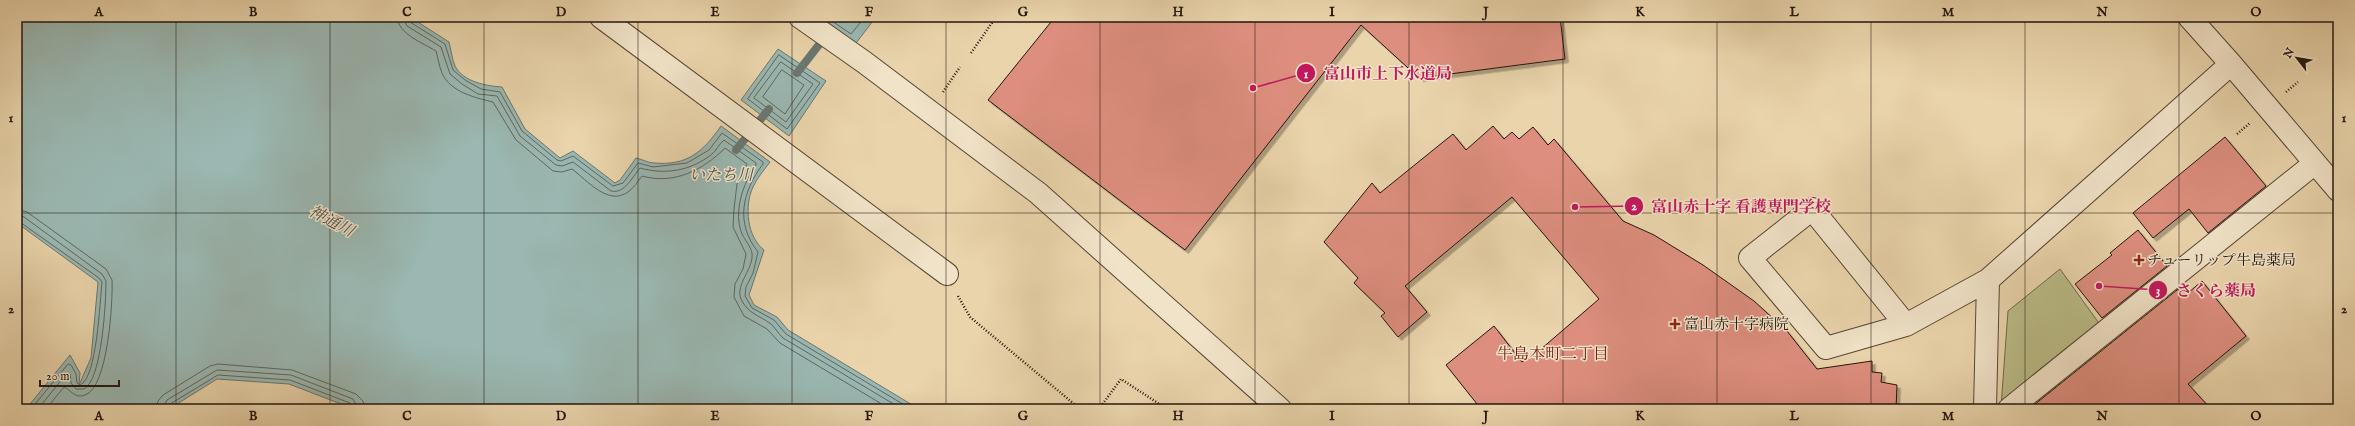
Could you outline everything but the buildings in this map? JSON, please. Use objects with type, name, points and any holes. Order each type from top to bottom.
[{"type":"street","points":[[601,17],[947,274]]},
{"type":"street","points":[[800,17],[864,62],[1038,193],[1280,409]]},
{"type":"street","points":[[2188,17],[2231,64],[2338,190]]},
{"type":"street","points":[[1906,325],[1812,209],[1750,258],[1826,348],[1906,325],[1988,280],[2231,64]]},
{"type":"street","points":[[2009,409],[2315,163]]},
{"type":"street","points":[[1985,409],[1988,280]]},
{"type":"path","points":[[971,53],[996,17]]},
{"type":"path","points":[[941,95],[960,67]]},
{"type":"path","points":[[947,274],[970,317],[1080,409]]},
{"type":"path","points":[[1100,409],[1121,380],[1166,409]]},
{"type":"green space","points":[[2060,269],[2101,326],[2001,407],[2008,311]]},
{"type":"water","points":[[17,17],[410,17],[449,42],[455,66],[464,76],[489,86],[502,87],[525,129],[560,158],[573,151],[615,183],[620,180],[636,158],[652,163],[666,163],[676,162],[693,155],[708,143],[721,126],[770,162],[755,184],[750,195],[749,203],[748,212],[751,229],[758,244],[764,250],[749,295],[754,305],[777,317],[788,330],[919,409],[354,409],[289,384],[217,379],[169,409],[26,409],[70,355],[80,373],[79,385],[91,358],[98,282],[17,223]]},
{"type":"water","points":[[811,17],[876,17],[853,47]]},
{"type":"water","points":[[778,49],[826,81],[789,136],[741,100]]},
{"type":"waterway","points":[[797,73],[825,37]]},
{"type":"waterway","points":[[736,150],[769,109]]},
{"type":"place","name":"富山市上下水道局","points":[[1253,88]]},
{"type":"place","name":"富山赤十字 看護専門学校","points":[[1575,207]]},
{"type":"place","name":"チューリップ牛島薬局","points":[[2139,260]]},
{"type":"place","name":"さくら薬局","points":[[2099,286]]},
{"type":"place","name":"富山赤十字病院","points":[[1675,324]]},
{"type":"district","name":"牛島本町二丁目","points":[[1553,355]]},
{"type":"water label","name":"いたち川","points":[[721,176]]},
{"type":"water label","name":"神通川","points":[[331,222]]}]
